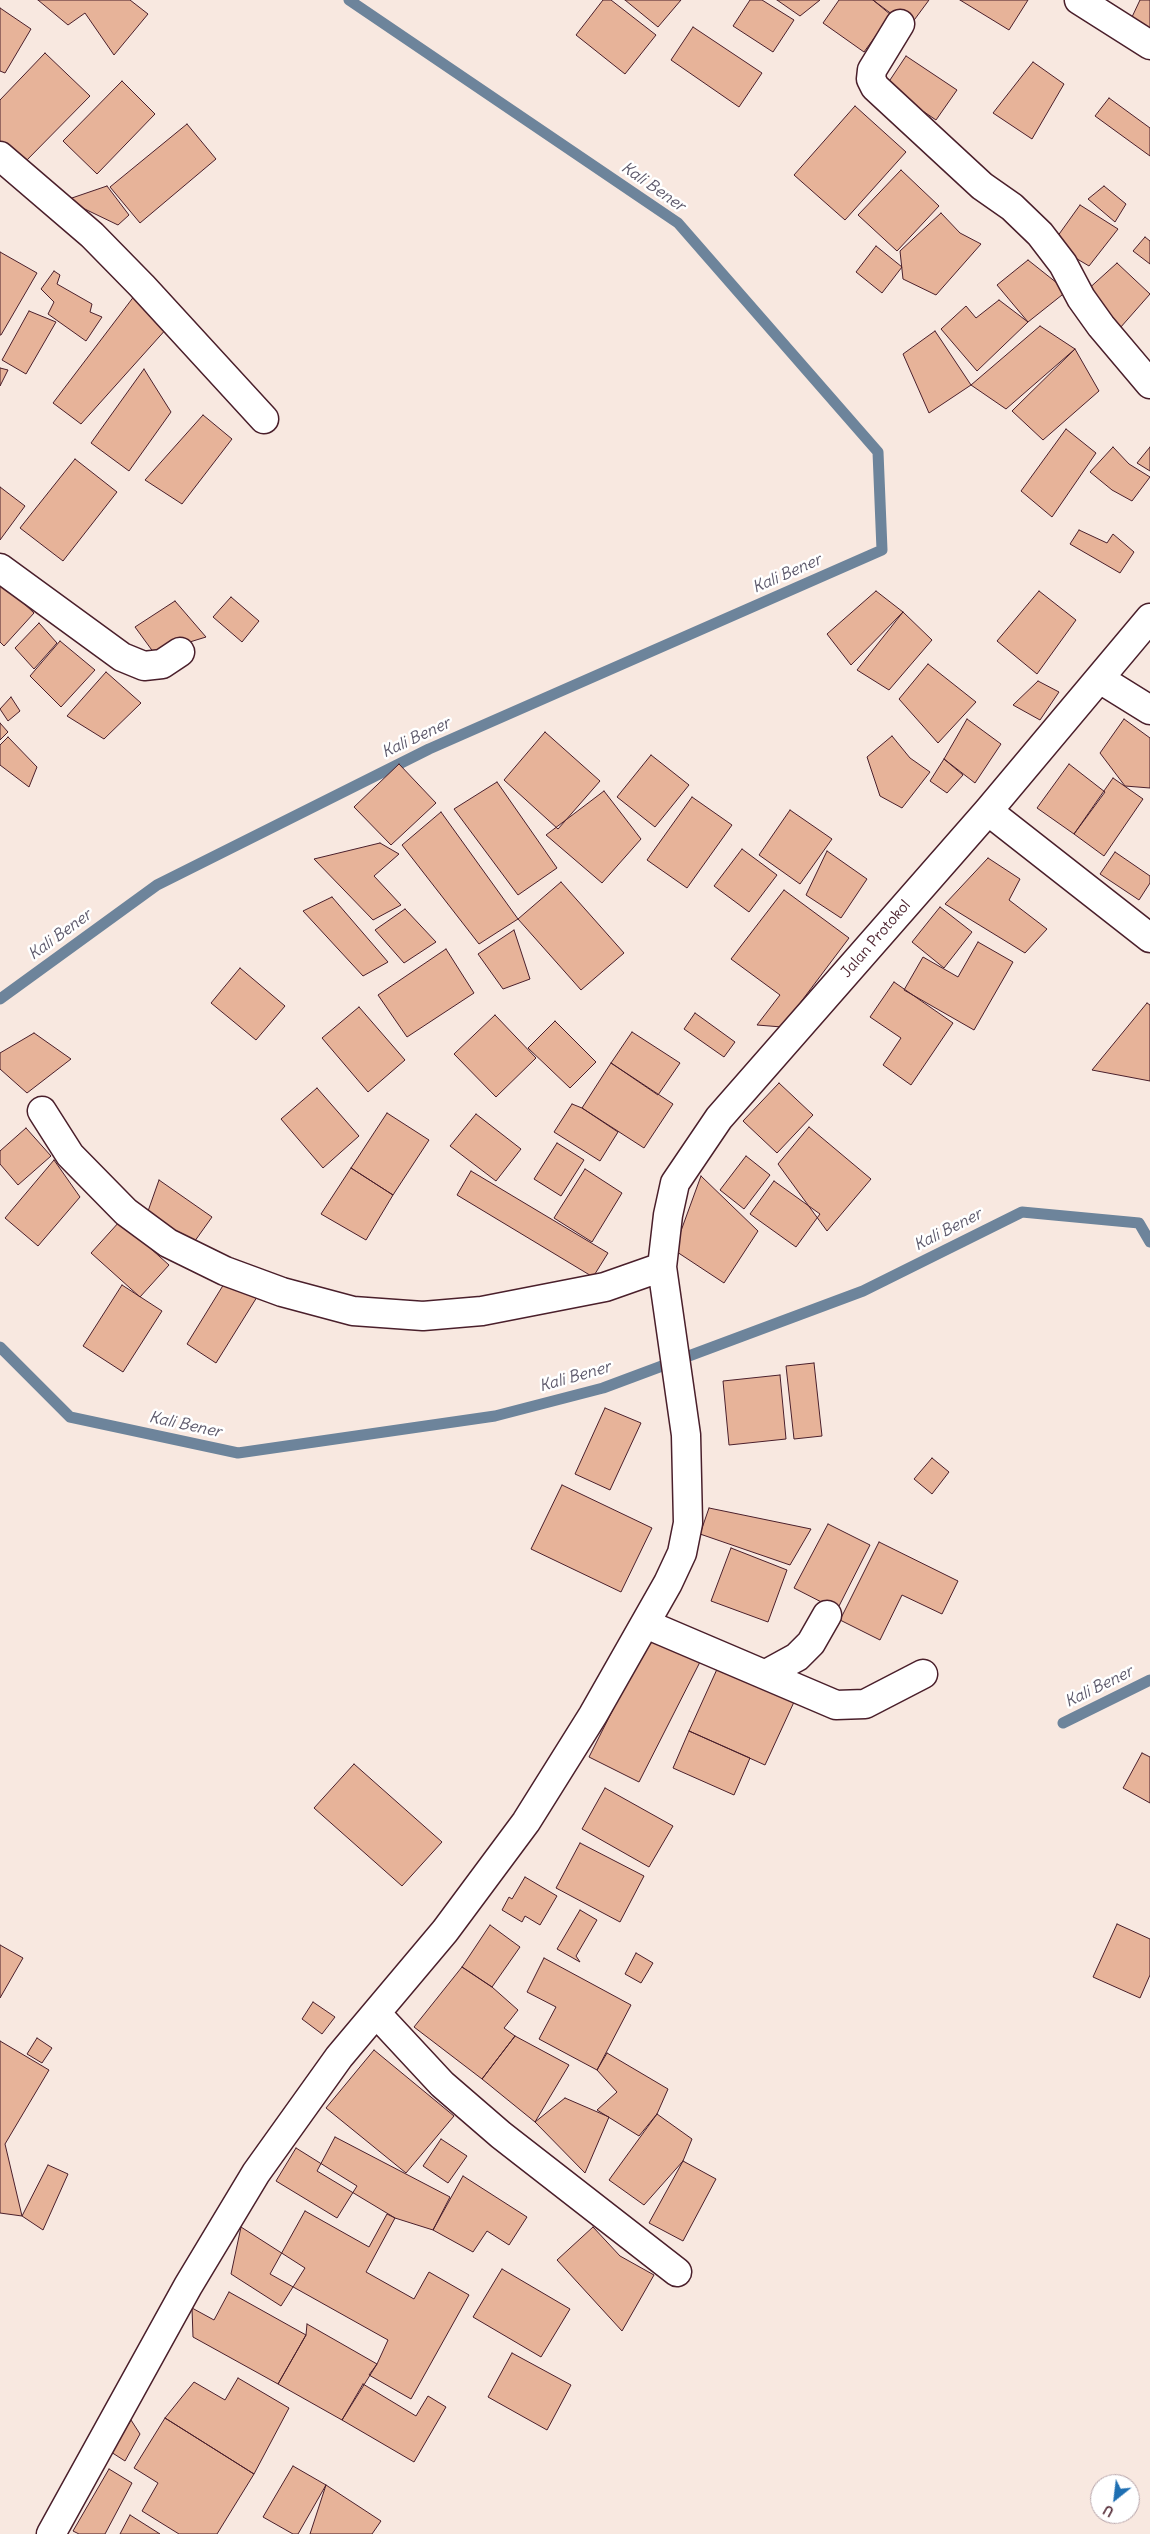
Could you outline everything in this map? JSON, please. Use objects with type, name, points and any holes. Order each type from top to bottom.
[{"type":"street","points":[[1079,0],[1150,45]]},
{"type":"street","points":[[900,24],[872,70],[871,79],[875,87],[982,186],[1012,207],[1040,234],[1063,264],[1081,298],[1101,326],[1150,384]]},
{"type":"street","points":[[0,156],[92,236],[142,286],[264,420]]},
{"type":"street","points":[[0,568],[122,658],[144,666],[162,664],[180,652]]},
{"type":"street","name":"Jalan Protokol","points":[[51,2534],[188,2286],[256,2173],[340,2057],[445,1931],[526,1822],[593,1716],[646,1624],[682,1553],[688,1523],[686,1435],[664,1277],[668,1215],[675,1183],[720,1118],[988,811],[1100,679],[1147,628]]},
{"type":"street","points":[[1100,679],[1150,710]]},
{"type":"street","points":[[988,811],[1150,938]]},
{"type":"street","points":[[42,1111],[70,1155],[126,1212],[168,1243],[225,1271],[282,1292],[354,1311],[423,1316],[482,1311],[664,1277]]},
{"type":"street","points":[[766,1674],[797,1657],[811,1642],[827,1615]]},
{"type":"street","points":[[646,1624],[836,1704],[865,1704],[923,1674]]},
{"type":"street","points":[[376,2013],[442,2084],[479,2116],[676,2272]]},
{"type":"building","points":[[38,0],[130,0],[148,14],[114,55],[85,13],[68,25]]},
{"type":"building","points":[[603,0],[611,0],[656,35],[625,74],[576,35]]},
{"type":"building","points":[[625,0],[681,0],[658,27]]},
{"type":"building","points":[[750,0],[762,0],[794,20],[773,52],[733,26]]},
{"type":"building","points":[[777,0],[820,0],[800,16]]},
{"type":"building","points":[[839,0],[873,0],[891,15],[864,52],[823,23]]},
{"type":"building","points":[[873,0],[929,0],[909,27]]},
{"type":"building","points":[[960,0],[1028,0],[1009,30]]},
{"type":"building","points":[[1140,0],[1150,0],[1150,29],[1132,17]]},
{"type":"building","points":[[0,8],[31,29],[5,73],[0,71]]},
{"type":"building","points":[[693,27],[762,73],[739,107],[671,60]]},
{"type":"building","points":[[45,53],[90,96],[23,164],[0,151],[0,100]]},
{"type":"building","points":[[906,56],[957,90],[936,120],[886,86]]},
{"type":"building","points":[[1033,62],[1064,84],[1032,139],[993,113]]},
{"type":"building","points":[[122,81],[155,114],[97,174],[63,141]]},
{"type":"building","points":[[1109,98],[1150,128],[1150,156],[1095,116]]},
{"type":"building","points":[[855,106],[906,152],[845,220],[794,175]]},
{"type":"building","points":[[187,124],[216,159],[140,223],[110,187]]},
{"type":"building","points":[[901,170],[939,206],[897,251],[858,215]]},
{"type":"building","points":[[107,186],[129,215],[118,225],[66,200]]},
{"type":"building","points":[[1104,186],[1126,204],[1115,222],[1088,199]]},
{"type":"building","points":[[1080,205],[1118,229],[1089,266],[1052,244]]},
{"type":"building","points":[[941,213],[960,233],[981,244],[936,295],[903,279],[900,251]]},
{"type":"building","points":[[1145,237],[1150,241],[1150,264],[1133,251]]},
{"type":"building","points":[[876,246],[902,267],[882,293],[856,272]]},
{"type":"building","points":[[0,252],[37,273],[1,335],[0,335]]},
{"type":"building","points":[[1028,260],[1067,291],[1028,322],[997,285]]},
{"type":"building","points":[[1117,263],[1150,294],[1120,328],[1085,292]]},
{"type":"building","points":[[54,271],[60,275],[57,284],[92,304],[90,312],[102,317],[86,341],[48,314],[54,302],[41,289]]},
{"type":"building","points":[[135,295],[168,327],[81,424],[53,403]]},
{"type":"building","points":[[999,300],[1028,322],[977,371],[941,329],[966,306],[976,318]]},
{"type":"building","points":[[29,311],[56,322],[26,374],[2,360]]},
{"type":"building","points":[[1040,326],[1075,349],[1006,409],[971,385]]},
{"type":"building","points":[[935,331],[971,385],[929,413],[903,354]]},
{"type":"building","points":[[1075,349],[1099,391],[1043,440],[1012,411]]},
{"type":"building","points":[[0,368],[8,370],[0,386]]},
{"type":"building","points":[[144,369],[171,412],[129,471],[91,443]]},
{"type":"building","points":[[203,415],[232,439],[182,504],[145,480]]},
{"type":"building","points":[[1066,429],[1096,453],[1052,517],[1021,491]]},
{"type":"building","points":[[1113,447],[1129,464],[1150,477],[1132,501],[1112,490],[1090,472]]},
{"type":"building","points":[[1150,447],[1150,471],[1137,463]]},
{"type":"building","points":[[75,459],[117,492],[63,561],[20,528]]},
{"type":"building","points":[[0,487],[25,506],[0,540]]},
{"type":"building","points":[[1079,530],[1107,543],[1113,534],[1134,552],[1120,573],[1070,544]]},
{"type":"building","points":[[0,581],[34,613],[4,646],[0,642]]},
{"type":"building","points":[[876,591],[903,612],[851,665],[827,634]]},
{"type":"building","points":[[1039,591],[1076,620],[1037,674],[997,641]]},
{"type":"building","points":[[231,597],[259,621],[242,642],[213,617]]},
{"type":"building","points":[[175,601],[206,637],[154,653],[135,627]]},
{"type":"building","points":[[903,612],[932,640],[889,690],[857,670]]},
{"type":"building","points":[[39,623],[57,643],[34,669],[15,648]]},
{"type":"building","points":[[60,641],[95,670],[61,707],[30,676]]},
{"type":"building","points":[[928,664],[976,702],[938,743],[899,699]]},
{"type":"building","points":[[106,672],[141,703],[104,739],[67,716]]},
{"type":"building","points":[[1038,681],[1059,692],[1040,720],[1013,705]]},
{"type":"building","points":[[11,697],[20,711],[8,721],[0,709]]},
{"type":"building","points":[[967,719],[1001,744],[975,783],[944,759]]},
{"type":"building","points":[[1124,719],[1150,738],[1150,788],[1125,786],[1100,753]]},
{"type":"building","points":[[0,723],[8,732],[0,740]]},
{"type":"building","points":[[545,732],[600,781],[558,829],[504,780]]},
{"type":"building","points":[[892,736],[910,758],[930,772],[902,808],[880,796],[867,757]]},
{"type":"building","points":[[8,737],[37,767],[29,787],[0,765],[0,745]]},
{"type":"building","points":[[651,755],[689,785],[655,827],[617,797]]},
{"type":"building","points":[[944,759],[963,775],[947,793],[930,781]]},
{"type":"building","points":[[399,764],[436,803],[391,845],[354,807]]},
{"type":"building","points":[[1069,764],[1105,792],[1074,834],[1037,808]]},
{"type":"building","points":[[1113,778],[1143,799],[1104,856],[1074,834]]},
{"type":"building","points":[[497,782],[557,868],[518,895],[454,809]]},
{"type":"building","points":[[604,791],[641,839],[602,883],[546,835]]},
{"type":"building","points":[[692,797],[732,825],[687,888],[647,860]]},
{"type":"building","points":[[790,810],[832,839],[800,884],[759,855]]},
{"type":"building","points":[[441,812],[518,919],[479,944],[402,845]]},
{"type":"building","points":[[380,843],[399,854],[374,876],[401,905],[373,920],[314,859]]},
{"type":"building","points":[[742,849],[777,875],[749,912],[714,886]]},
{"type":"building","points":[[827,851],[867,879],[841,918],[806,895]]},
{"type":"building","points":[[1115,852],[1150,876],[1150,883],[1139,900],[1100,874]]},
{"type":"building","points":[[988,858],[1020,879],[1009,900],[1047,929],[1025,953],[945,904]]},
{"type":"building","points":[[561,882],[624,953],[581,990],[518,919]]},
{"type":"building","points":[[784,890],[849,938],[782,1027],[757,1025],[780,995],[731,959]]},
{"type":"building","points":[[332,897],[388,962],[363,976],[303,911]]},
{"type":"building","points":[[940,907],[972,932],[944,968],[912,942]]},
{"type":"building","points":[[405,909],[436,942],[404,963],[375,930]]},
{"type":"building","points":[[514,930],[530,979],[503,989],[478,954]]},
{"type":"building","points":[[978,942],[1013,962],[974,1030],[904,990],[923,957],[958,977]]},
{"type":"building","points":[[446,949],[474,993],[407,1037],[378,995]]},
{"type":"building","points":[[240,968],[285,1006],[256,1040],[211,1003]]},
{"type":"building","points":[[894,982],[953,1023],[911,1085],[883,1065],[901,1038],[870,1017]]},
{"type":"building","points":[[1147,1003],[1150,1005],[1150,1081],[1092,1070]]},
{"type":"building","points":[[359,1007],[405,1060],[368,1092],[322,1038]]},
{"type":"building","points":[[695,1013],[735,1042],[724,1057],[684,1029]]},
{"type":"building","points":[[495,1015],[536,1058],[496,1097],[454,1054]]},
{"type":"building","points":[[555,1021],[596,1062],[570,1088],[528,1048]]},
{"type":"building","points":[[632,1032],[680,1063],[658,1095],[611,1063]]},
{"type":"building","points":[[34,1033],[71,1059],[27,1093],[0,1069],[0,1053]]},
{"type":"building","points":[[611,1063],[673,1104],[644,1148],[582,1108]]},
{"type":"building","points":[[779,1083],[813,1115],[777,1153],[743,1121]]},
{"type":"building","points":[[317,1088],[359,1136],[323,1168],[281,1119]]},
{"type":"building","points":[[572,1104],[582,1108],[618,1132],[600,1161],[554,1132]]},
{"type":"building","points":[[387,1113],[429,1140],[393,1195],[351,1168]]},
{"type":"building","points":[[476,1114],[521,1149],[496,1181],[450,1146]]},
{"type":"building","points":[[809,1127],[871,1179],[827,1231],[778,1164]]},
{"type":"building","points":[[26,1128],[51,1156],[18,1185],[0,1164],[0,1151]]},
{"type":"building","points":[[557,1143],[584,1160],[561,1196],[534,1179]]},
{"type":"building","points":[[746,1156],[770,1175],[744,1209],[720,1190]]},
{"type":"building","points":[[54,1160],[80,1197],[38,1246],[5,1218]]},
{"type":"building","points":[[351,1168],[393,1195],[366,1240],[321,1214]]},
{"type":"building","points":[[585,1169],[622,1193],[592,1242],[554,1218]]},
{"type":"building","points":[[471,1171],[608,1253],[593,1277],[457,1195]]},
{"type":"building","points":[[701,1176],[758,1231],[724,1283],[674,1250]]},
{"type":"building","points":[[159,1180],[212,1217],[192,1245],[147,1214]]},
{"type":"building","points":[[774,1181],[820,1214],[796,1247],[750,1214]]},
{"type":"building","points":[[120,1221],[169,1265],[140,1297],[91,1253]]},
{"type":"building","points":[[227,1279],[257,1297],[216,1363],[187,1344]]},
{"type":"building","points":[[122,1285],[162,1311],[123,1372],[83,1346]]},
{"type":"building","points":[[814,1363],[822,1436],[794,1439],[786,1366]]},
{"type":"building","points":[[780,1375],[786,1439],[729,1445],[723,1381]]},
{"type":"building","points":[[605,1408],[641,1423],[610,1490],[575,1474]]},
{"type":"building","points":[[932,1458],[949,1472],[932,1494],[914,1479]]},
{"type":"building","points":[[562,1485],[652,1528],[621,1592],[531,1549]]},
{"type":"building","points":[[709,1508],[811,1529],[790,1565],[700,1534]]},
{"type":"building","points":[[828,1524],[870,1545],[837,1610],[794,1588]]},
{"type":"building","points":[[879,1542],[958,1581],[942,1614],[902,1595],[880,1640],[840,1620]]},
{"type":"building","points":[[731,1548],[787,1570],[768,1622],[711,1601]]},
{"type":"building","points":[[650,1636],[700,1662],[639,1782],[589,1757]]},
{"type":"building","points":[[718,1667],[794,1702],[765,1765],[689,1731]]},
{"type":"building","points":[[689,1731],[750,1758],[734,1795],[673,1768]]},
{"type":"building","points":[[1142,1753],[1150,1757],[1150,1803],[1123,1788]]},
{"type":"building","points":[[354,1764],[442,1842],[402,1886],[314,1808]]},
{"type":"building","points":[[605,1788],[673,1826],[649,1867],[582,1829]]},
{"type":"building","points":[[580,1843],[644,1876],[620,1922],[556,1888]]},
{"type":"building","points":[[525,1877],[557,1896],[540,1925],[525,1916],[522,1922],[502,1910],[509,1897],[512,1899]]},
{"type":"building","points":[[580,1910],[597,1920],[576,1956],[580,1962],[557,1949]]},
{"type":"building","points":[[1117,1924],[1150,1939],[1150,1975],[1140,1998],[1093,1977]]},
{"type":"building","points":[[490,1925],[520,1947],[492,1987],[462,1967]]},
{"type":"building","points":[[0,1945],[23,1958],[0,1998]]},
{"type":"building","points":[[636,1953],[653,1963],[641,1983],[625,1974]]},
{"type":"building","points":[[544,1958],[631,2005],[597,2070],[539,2039],[556,2007],[527,1992]]},
{"type":"building","points":[[462,1967],[492,1987],[518,2010],[504,2028],[515,2036],[482,2079],[414,2027]]},
{"type":"building","points":[[313,2002],[335,2017],[322,2034],[302,2019]]},
{"type":"building","points":[[515,2036],[569,2065],[535,2122],[482,2079]]},
{"type":"building","points":[[37,2038],[52,2048],[42,2063],[27,2054]]},
{"type":"building","points":[[0,2041],[49,2070],[5,2144],[22,2216],[0,2213]]},
{"type":"building","points":[[374,2050],[454,2116],[406,2173],[326,2108]]},
{"type":"building","points":[[607,2053],[668,2089],[657,2114],[639,2136],[597,2110],[617,2092],[597,2070]]},
{"type":"building","points":[[565,2098],[609,2117],[585,2173],[535,2122]]},
{"type":"building","points":[[657,2114],[692,2139],[683,2161],[644,2205],[609,2180]]},
{"type":"building","points":[[335,2137],[450,2197],[433,2230],[395,2218],[317,2171]]},
{"type":"building","points":[[441,2139],[467,2156],[448,2183],[423,2166]]},
{"type":"building","points":[[296,2148],[357,2186],[337,2218],[276,2181]]},
{"type":"building","points":[[683,2161],[716,2179],[683,2241],[649,2223]]},
{"type":"building","points":[[48,2165],[68,2174],[43,2230],[22,2216]]},
{"type":"building","points":[[463,2176],[527,2217],[509,2245],[487,2231],[473,2252],[433,2230]]},
{"type":"building","points":[[305,2211],[369,2247],[387,2214],[395,2218],[366,2272],[414,2299],[429,2272],[469,2295],[411,2399],[369,2375],[377,2364],[388,2340],[270,2274]]},
{"type":"building","points":[[241,2227],[305,2268],[281,2306],[231,2274]]},
{"type":"building","points":[[593,2227],[620,2256],[654,2275],[622,2331],[557,2260]]},
{"type":"building","points":[[502,2269],[570,2309],[541,2357],[473,2317]]},
{"type":"building","points":[[229,2292],[306,2335],[278,2384],[193,2337],[192,2308],[214,2320]]},
{"type":"building","points":[[307,2324],[377,2364],[342,2420],[278,2384],[306,2335]]},
{"type":"building","points":[[512,2353],[571,2385],[547,2430],[488,2397]]},
{"type":"building","points":[[238,2378],[289,2408],[254,2474],[165,2418],[194,2382],[225,2400]]},
{"type":"building","points":[[363,2384],[416,2416],[428,2396],[446,2407],[414,2462],[342,2420]]},
{"type":"building","points":[[165,2418],[254,2474],[217,2534],[179,2534],[142,2511],[158,2483],[134,2468]]},
{"type":"building","points":[[131,2420],[140,2434],[125,2461],[111,2452]]},
{"type":"building","points":[[293,2466],[326,2485],[298,2534],[293,2534],[263,2517]]},
{"type":"building","points":[[109,2469],[132,2483],[105,2534],[79,2534],[73,2531]]},
{"type":"building","points":[[326,2485],[381,2521],[372,2534],[310,2534]]},
{"type":"building","points":[[130,2515],[160,2534],[120,2534]]},
{"type":"waterway","name":"Kali Bener","points":[[0,999],[157,885],[429,749],[882,550],[878,452],[678,223],[349,0]]},
{"type":"waterway","name":"Kali Bener","points":[[0,1347],[70,1417],[238,1453],[495,1416],[603,1388],[863,1291],[1022,1212],[1139,1223],[1150,1242]]},
{"type":"waterway","name":"Kali Bener","points":[[1063,1723],[1150,1680]]}]
